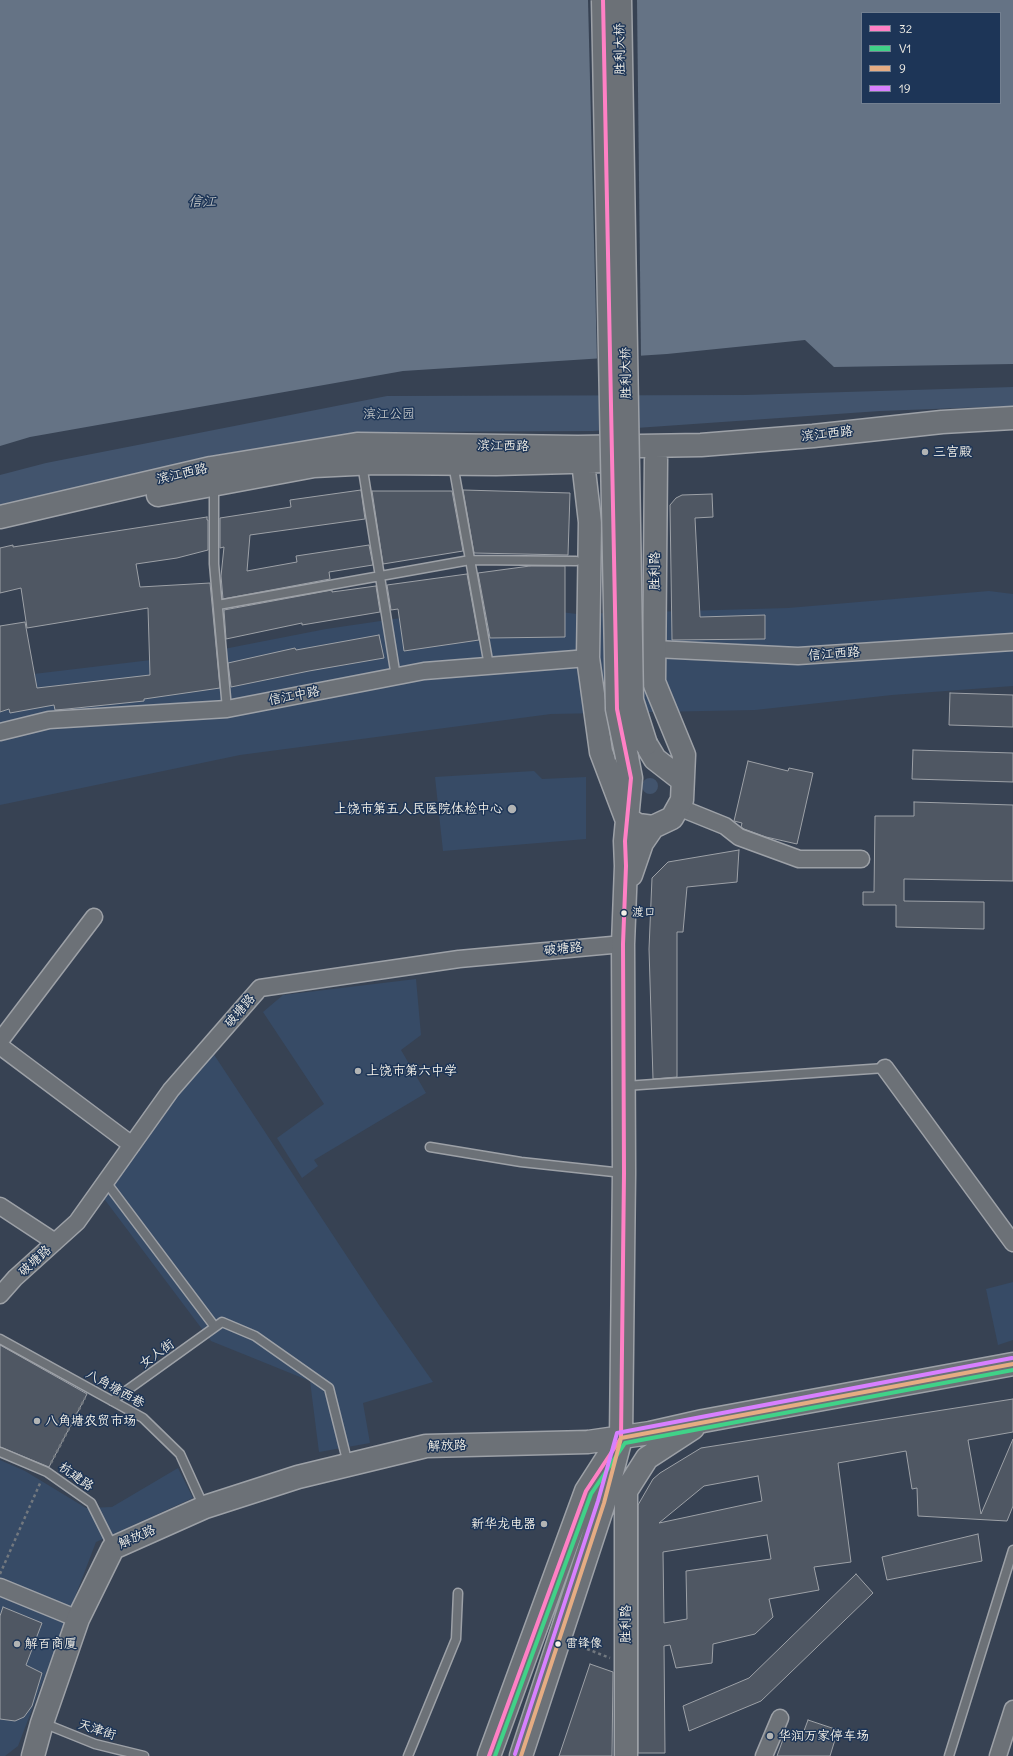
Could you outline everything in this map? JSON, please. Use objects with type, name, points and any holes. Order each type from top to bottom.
[{"type":"main road","name":"胜利大桥","points":[[603,0],[617,709],[631,778],[626,818]]},
{"type":"main road","name":"胜利大桥","points":[[620,0],[632,700],[646,744],[655,759],[682,780]]},
{"type":"main road","name":"滨江西路","points":[[0,517],[211,468],[357,444],[578,447],[701,445],[813,436],[942,422],[1013,418]]},
{"type":"main road","name":"滨江西路","points":[[0,528],[60,513],[314,466],[362,463],[584,462],[656,460],[805,450],[967,433],[1013,433]]},
{"type":"main road","name":"胜利路","points":[[656,460],[651,522],[650,602],[655,649],[654,682],[684,755],[682,780]]},
{"type":"main road","points":[[521,1756],[604,1504],[620,1438],[624,1173],[623,944],[626,889],[626,818],[601,752],[588,658],[594,611],[593,533],[584,462]]},
{"type":"main road","points":[[593,533],[600,508],[611,501],[628,498],[641,500],[648,504],[651,522]]},
{"type":"main road","points":[[626,889],[642,843],[654,827],[672,818],[678,808],[682,800],[682,780]]},
{"type":"main road","points":[[626,818],[638,825],[654,827]]},
{"type":"main road","name":"解放路","points":[[33,1756],[42,1723],[78,1619],[114,1548],[205,1507],[298,1477],[426,1446],[588,1442],[620,1438],[703,1421],[1013,1364]]},
{"type":"main road","name":"胜利路","points":[[626,1756],[626,1491],[647,1458],[703,1421]]},
{"type":"main road","points":[[488,1756],[586,1491],[620,1438]]},
{"type":"street","name":"信江西路","points":[[655,649],[798,656],[1013,642]]},
{"type":"street","name":"信江中路","points":[[0,732],[49,720],[227,709],[424,671],[588,658]]},
{"type":"street","points":[[678,808],[725,826],[739,837],[800,859],[861,859]]},
{"type":"street","points":[[0,1041],[94,917]]},
{"type":"street","name":"破塘路","points":[[0,1295],[16,1278],[77,1222],[171,1090],[260,988],[459,959],[623,944]]},
{"type":"street","points":[[0,1046],[132,1145]]},
{"type":"street","points":[[885,1068],[1013,1243]]},
{"type":"street","points":[[0,1206],[55,1242]]},
{"type":"street","points":[[0,1587],[78,1619]]},
{"type":"street","points":[[998,1756],[1013,1709]]},
{"type":"street","points":[[764,1756],[780,1718]]},
{"type":"lane","points":[[362,463],[396,677]]},
{"type":"lane","points":[[453,463],[489,666]]},
{"type":"lane","points":[[214,484],[214,564],[227,709]]},
{"type":"lane","points":[[218,605],[470,560],[576,561]]},
{"type":"lane","points":[[624,1086],[885,1068]]},
{"type":"lane","points":[[430,1147],[521,1162],[624,1173]]},
{"type":"lane","points":[[106,1182],[215,1327],[222,1322],[255,1336],[329,1388],[348,1464]]},
{"type":"lane","name":"女人街","points":[[112,1401],[215,1327]]},
{"type":"lane","name":"八角塘西巷","points":[[0,1339],[144,1418],[180,1454],[205,1507]]},
{"type":"lane","name":"杭建路","points":[[0,1452],[47,1472],[90,1503],[114,1548]]},
{"type":"lane","points":[[949,1756],[1013,1550]]},
{"type":"lane","points":[[408,1756],[456,1639],[458,1593]]},
{"type":"lane","name":"天津街","points":[[42,1723],[95,1744],[144,1756]]},
{"type":"path","points":[[0,1574],[47,1472],[90,1389]]},
{"type":"path","points":[[587,1649],[616,1660]]},
{"type":"shaded area","points":[[989,591],[1013,594],[1013,686],[892,695],[755,710],[551,714],[240,755],[0,805],[0,678],[193,655],[326,629],[496,604],[577,614],[788,608]]},
{"type":"shaded area","name":"上饶市第五人民医院体检中心","points":[[534,771],[542,779],[586,777],[586,839],[443,851],[435,777]]},
{"type":"shaded area","name":"上饶市第六中学","points":[[416,979],[421,1035],[401,1050],[426,1093],[314,1160],[318,1166],[302,1178],[277,1138],[324,1104],[263,1012],[283,995]]},
{"type":"shaded area","points":[[209,1047],[379,1305],[433,1382],[363,1403],[370,1443],[319,1452],[310,1381],[211,1341],[99,1192]]},
{"type":"shaded area","points":[[1013,1282],[1013,1340],[998,1345],[986,1289]]},
{"type":"shaded area","points":[[0,1460],[25,1471],[86,1508],[112,1507],[178,1468],[193,1498],[96,1542],[18,1746],[5,1756],[0,1756]]},
{"type":"green space","name":"滨江公园","points":[[1013,387],[1013,406],[880,411],[593,431],[380,432],[221,454],[0,506],[0,475],[46,463],[387,396],[745,395]]},
{"type":"green space","points":[[647,778],[653,778],[658,783],[656,792],[653,794],[647,794],[642,789],[642,783]]},
{"type":"water","name":"信江","points":[[0,0],[1013,0],[1013,364],[834,367],[805,340],[667,354],[403,371],[30,437],[0,446]]},
{"type":"pier","points":[[588,0],[637,0],[641,358],[597,361]]},
{"type":"building","points":[[361,490],[365,519],[250,535],[247,571],[297,562],[296,556],[369,545],[373,565],[329,572],[330,579],[223,599],[221,576],[224,547],[220,548],[220,518],[291,507],[290,500]]},
{"type":"building","points":[[463,490],[570,493],[568,555],[474,553]]},
{"type":"building","points":[[372,491],[452,491],[463,551],[383,564]]},
{"type":"building","points":[[712,494],[713,517],[695,518],[700,617],[765,615],[765,639],[672,640],[670,505],[676,498],[682,495]]},
{"type":"building","points":[[207,517],[208,550],[177,558],[136,564],[140,587],[210,583],[220,688],[144,699],[144,701],[55,710],[54,705],[10,713],[9,709],[0,712],[0,626],[25,622],[37,688],[150,675],[148,608],[27,628],[21,588],[0,593],[0,548]]},
{"type":"building","points":[[530,566],[565,566],[565,637],[490,638],[478,573]]},
{"type":"building","points":[[467,574],[479,640],[404,651],[398,609],[391,610],[387,585]]},
{"type":"building","points":[[376,586],[380,612],[302,625],[302,623],[226,639],[224,610],[332,590],[332,592]]},
{"type":"building","points":[[379,635],[384,658],[231,687],[228,663],[295,648],[296,650]]},
{"type":"building","points":[[950,693],[1013,695],[1013,727],[949,725]]},
{"type":"building","points":[[913,750],[1013,753],[1013,782],[912,779]]},
{"type":"building","points":[[748,761],[788,771],[789,768],[813,773],[797,844],[766,837],[744,829],[741,827],[742,823],[734,821]]},
{"type":"building","points":[[914,802],[1013,805],[1013,881],[904,879],[904,901],[984,902],[984,929],[896,927],[896,905],[863,905],[863,892],[874,892],[875,816],[914,816]]},
{"type":"building","points":[[739,850],[737,882],[687,887],[683,932],[677,932],[677,1077],[653,1079],[649,949],[652,878],[668,862]]},
{"type":"building","name":"八角塘农贸市场","points":[[0,1345],[87,1394],[49,1467],[0,1447]]},
{"type":"building","points":[[1013,1399],[1013,1432],[968,1440],[981,1514],[1013,1439],[1013,1506],[1007,1521],[918,1516],[917,1488],[912,1489],[906,1451],[838,1463],[851,1562],[814,1567],[819,1590],[769,1599],[773,1617],[755,1634],[713,1644],[712,1663],[676,1668],[670,1645],[664,1646],[665,1753],[638,1753],[638,1505],[653,1479],[660,1473],[701,1448]],"holes":[[[758,1476],[762,1501],[659,1523],[704,1486]],[[767,1535],[771,1559],[686,1571],[687,1619],[664,1623],[663,1552]]]},
{"type":"building","points":[[978,1534],[982,1561],[887,1580],[882,1557]]},
{"type":"building","points":[[856,1574],[873,1593],[761,1701],[689,1731],[683,1706],[749,1678]]},
{"type":"building","name":"解百商厦","points":[[3,1607],[42,1623],[26,1665],[42,1673],[32,1706],[24,1717],[15,1721],[0,1719],[0,1616]]},
{"type":"building","points":[[590,1664],[613,1672],[612,1756],[559,1756]]},
{"type":"building","points":[[808,1720],[838,1730],[830,1756],[777,1756],[785,1734],[801,1739]]},
{"type":"transit line","name":"32","points":[[489,1756],[586,1491],[621,1438],[624,1173],[623,944],[626,866],[625,841],[631,778],[617,709],[603,0]]},
{"type":"transit line","name":"19","points":[[515,1754],[598,1501],[617,1433],[1012,1358]]},
{"type":"transit line","name":"9","points":[[521,1756],[604,1503],[621,1438],[1013,1364]]},
{"type":"transit line","name":"V1","points":[[495,1756],[591,1494],[625,1443],[1013,1370]]},
{"type":"place","name":"三宫殿","points":[[925,452]]},
{"type":"place","name":"上饶市第五人民医院体检中心","points":[[512,809]]},
{"type":"place","name":"渡口","points":[[624,913]]},
{"type":"place","name":"上饶市第六中学","points":[[358,1071]]},
{"type":"place","name":"八角塘农贸市场","points":[[37,1421]]},
{"type":"place","name":"新华龙电器","points":[[544,1524]]},
{"type":"place","name":"解百商厦","points":[[17,1644]]},
{"type":"place","name":"雷锋像","points":[[558,1644]]},
{"type":"place","name":"华润万家停车场","points":[[770,1736]]}]
